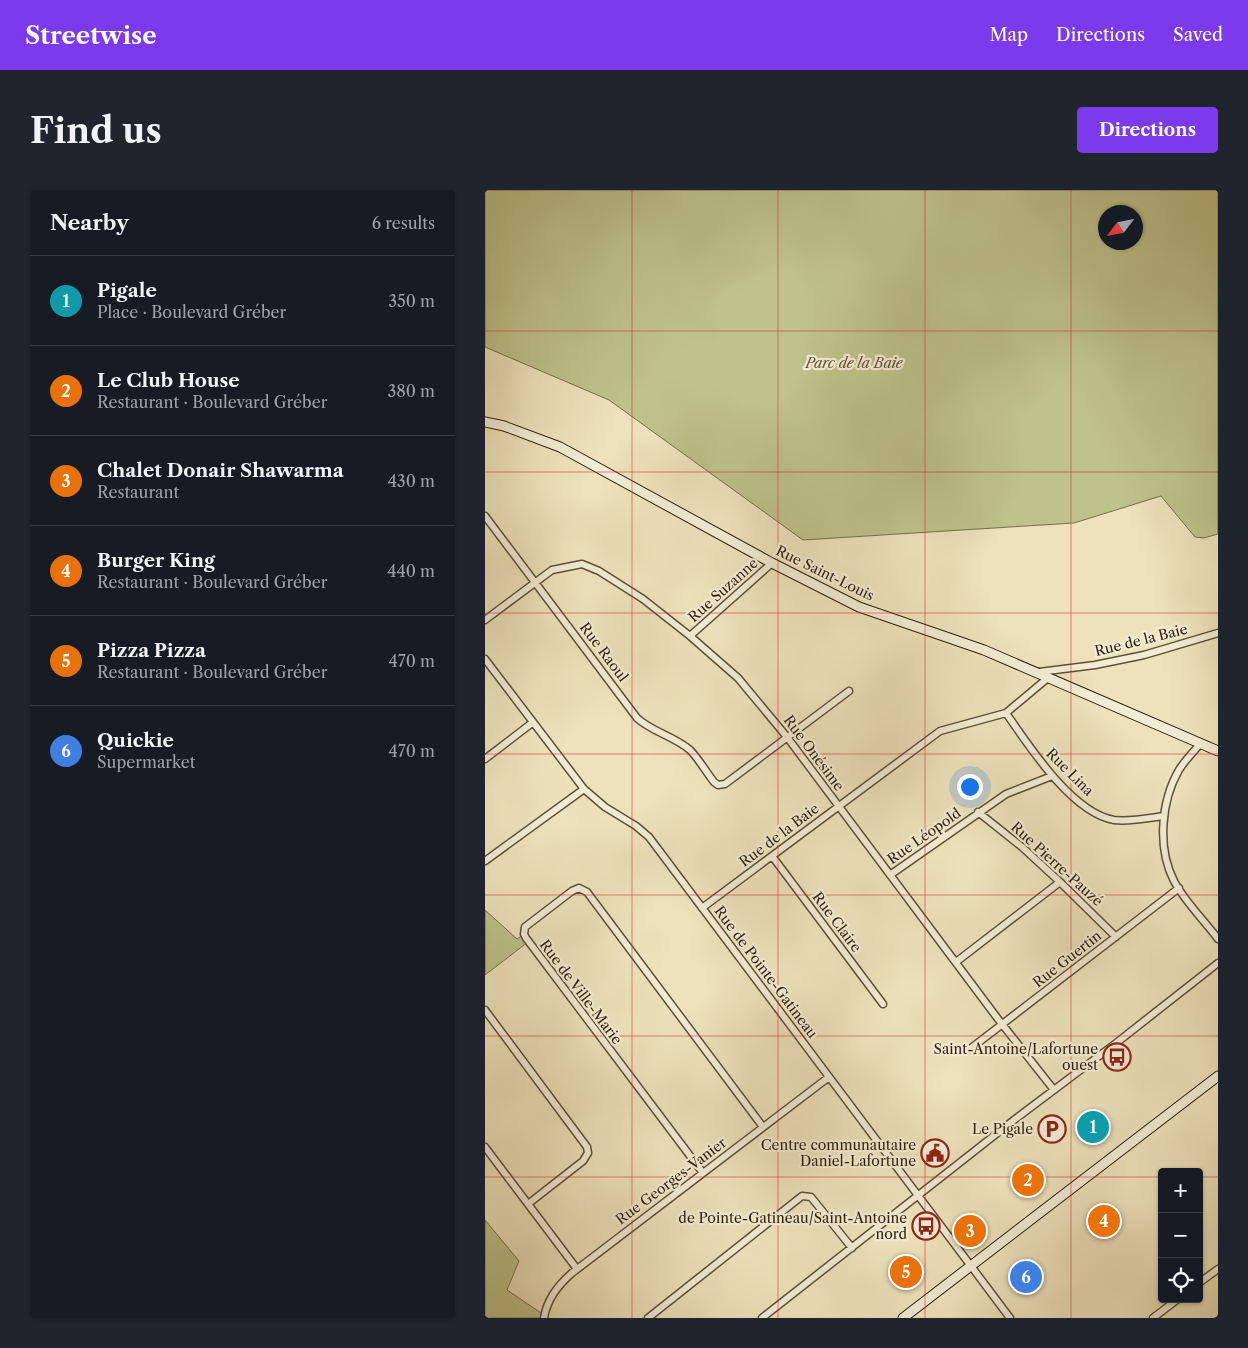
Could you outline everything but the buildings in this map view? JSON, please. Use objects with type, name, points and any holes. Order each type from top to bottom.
[{"type":"street","name":"Rue Saint-Louis","points":[[485,422],[504,426],[560,447],[772,563],[859,607],[984,650],[1218,750]]},
{"type":"street","name":"Rue Raoul","points":[[485,516],[637,718],[646,726],[669,736],[690,750],[718,785],[725,784],[787,737]]},
{"type":"street","name":"Rue Suzanne","points":[[690,636],[772,563]]},
{"type":"street","name":"Rue Onésime","points":[[485,620],[552,570],[582,564],[599,571],[643,599],[690,636],[738,678],[787,737],[1054,1090]]},
{"type":"street","name":"Rue de la Baie","points":[[1039,672],[1144,655],[1218,632]]},
{"type":"street","name":"Rue de Pointe-Gatineau","points":[[485,660],[583,789],[605,807],[636,826],[649,837],[1009,1318]]},
{"type":"street","name":"Rue de la Baie","points":[[701,908],[941,731],[1006,713],[1049,677]]},
{"type":"street","points":[[787,737],[849,691]]},
{"type":"street","name":"Rue Lina","points":[[1006,713],[1039,761],[1052,776],[1077,800],[1102,817],[1116,820],[1164,816]]},
{"type":"street","points":[[485,759],[532,723]]},
{"type":"street","points":[[1201,743],[1179,769],[1170,791],[1164,816],[1164,845],[1174,880],[1218,939]]},
{"type":"street","name":"Rue Léopold","points":[[890,875],[1006,794],[1052,776]]},
{"type":"street","points":[[485,861],[583,789]]},
{"type":"street","name":"Rue Pierre-Pauzé","points":[[978,812],[1022,846],[1116,937]]},
{"type":"street","name":"Rue Claire","points":[[771,856],[883,1004]]},
{"type":"street","points":[[956,962],[1060,882]]},
{"type":"street","name":"Rue de Ville-Marie","points":[[703,1173],[525,938],[525,927],[572,891],[579,888],[587,892],[763,1127]]},
{"type":"street","name":"Rue Guertin","points":[[970,1049],[1179,888]]},
{"type":"street","points":[[763,1318],[1218,963]]},
{"type":"street","points":[[485,1010],[587,1147],[587,1154],[583,1161],[528,1204]]},
{"type":"street","points":[[903,1318],[1218,1076]]},
{"type":"street","name":"Rue Georges-Vanier","points":[[544,1318],[548,1302],[555,1290],[577,1269],[829,1077]]},
{"type":"street","points":[[486,1151],[577,1269]]},
{"type":"street","points":[[648,1318],[802,1196],[811,1197],[852,1248]]},
{"type":"street","points":[[1203,1280],[1218,1269]]},
{"type":"street","points":[[1153,1318],[1173,1303]]},
{"type":"green space","name":"Parc de la Baie","points":[[485,190],[1218,190],[1218,534],[1204,538],[1195,537],[1161,496],[1074,523],[803,540],[609,400],[485,347]]},
{"type":"green space","points":[[485,910],[517,939],[524,934],[528,942],[485,975]]},
{"type":"green space","points":[[485,1220],[519,1261],[507,1290],[544,1315],[544,1318],[485,1318]]},
{"type":"place","name":"Saint-Antoine/Lafortune ouest","points":[[1117,1057]]},
{"type":"place","name":"Pigale","points":[[1093,1127]]},
{"type":"place","name":"Le Pigale","points":[[1052,1129]]},
{"type":"place","name":"Centre communautaire Daniel-Lafortune","points":[[935,1153]]},
{"type":"place","name":"Le Club House","points":[[1028,1180]]},
{"type":"place","name":"Burger King","points":[[1104,1221]]},
{"type":"place","name":"de Pointe-Gatineau/Saint-Antoine nord","points":[[926,1226]]},
{"type":"place","name":"Chalet Donair Shawarma","points":[[970,1231]]},
{"type":"place","name":"Pizza Pizza","points":[[906,1272]]},
{"type":"place","name":"Quickie","points":[[1026,1277]]}]
